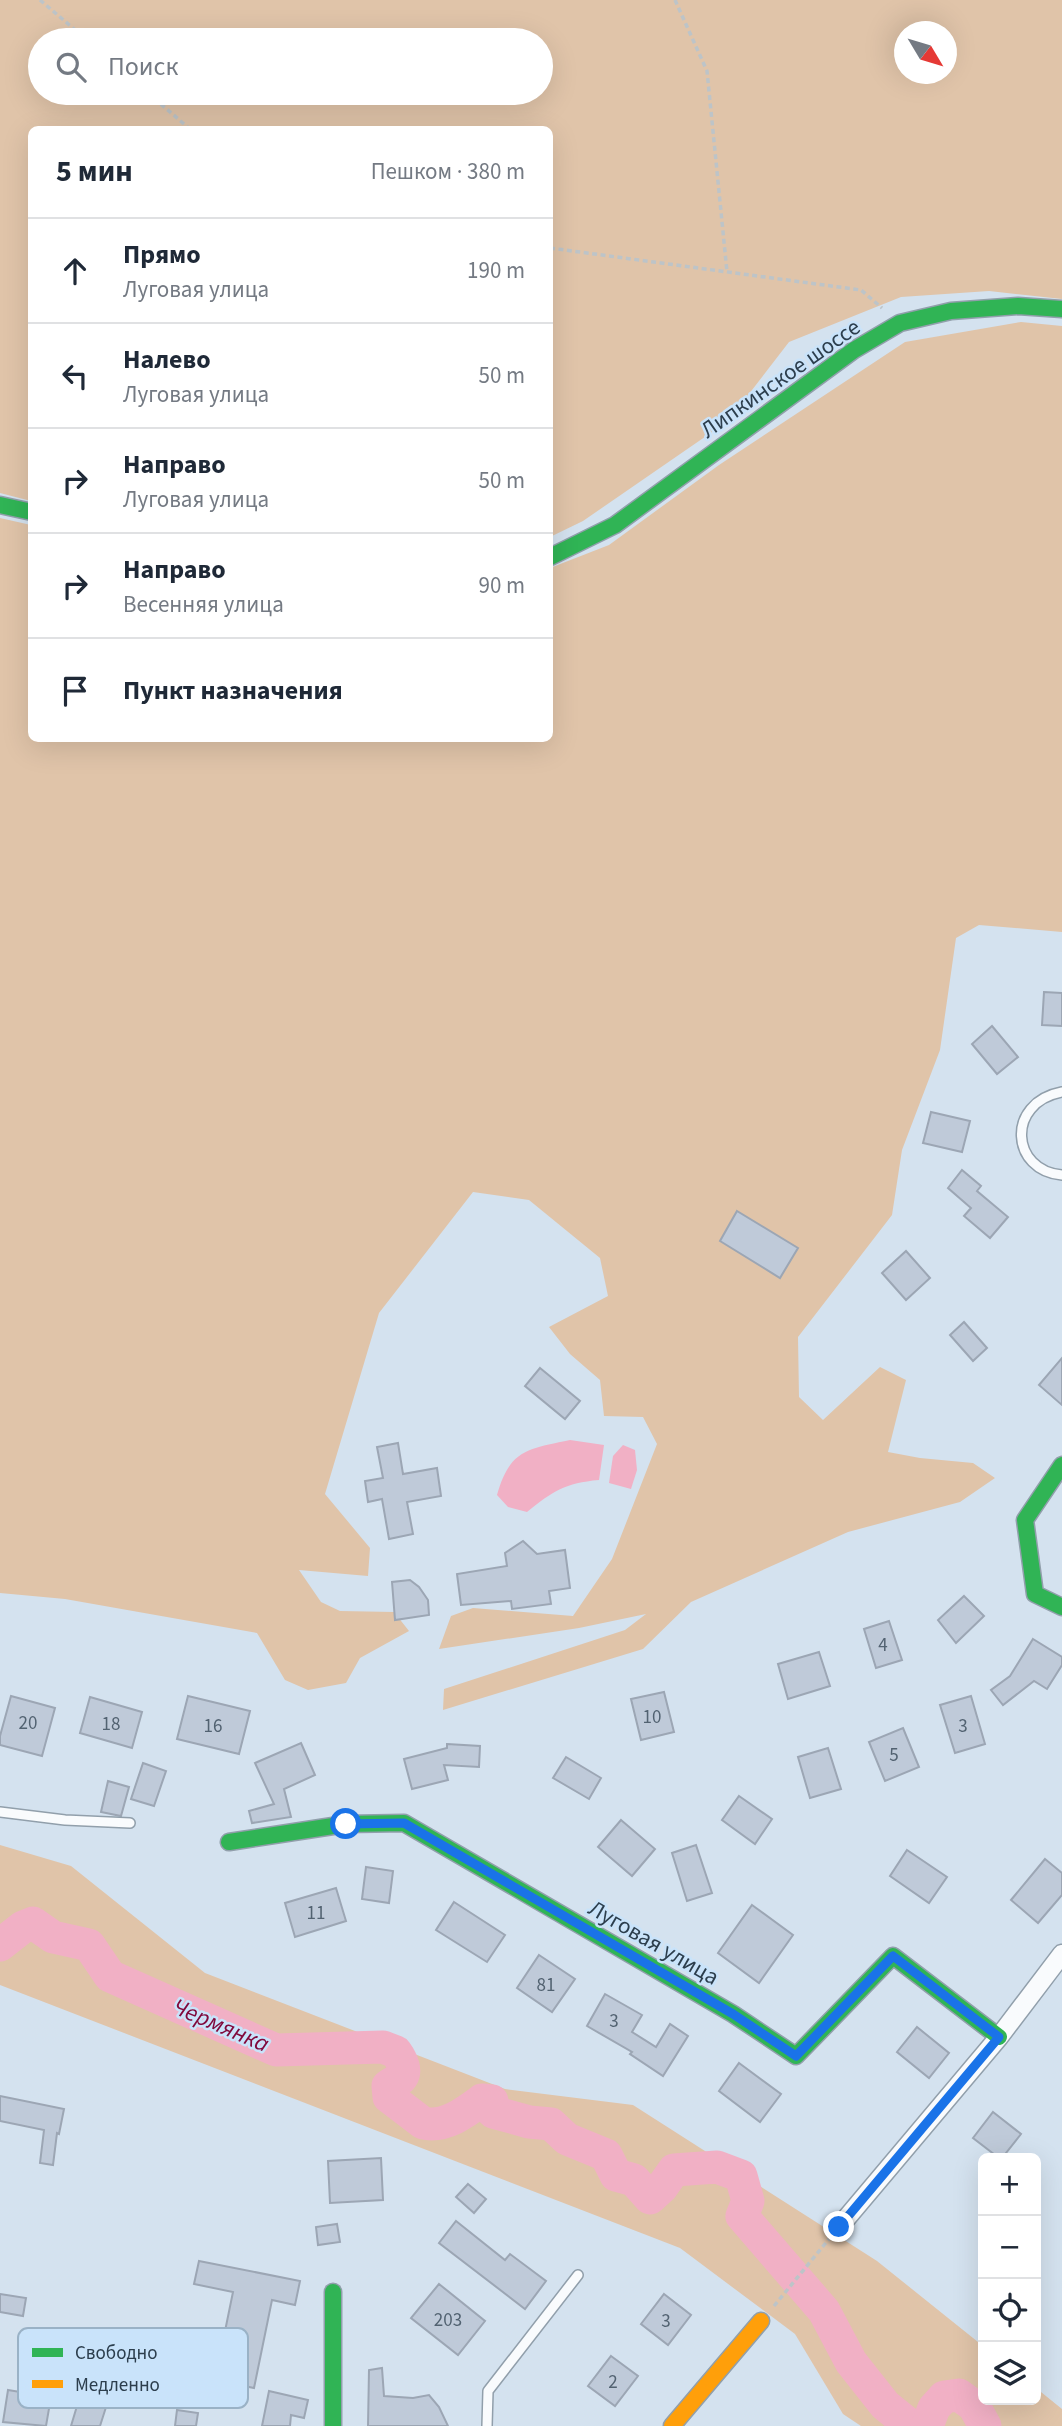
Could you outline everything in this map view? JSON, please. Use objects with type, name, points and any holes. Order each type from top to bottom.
[{"type":"street","name":"Липкинское шоссе","points":[[553,556],[615,525],[854,350],[900,323],[951,311],[1018,306],[1062,309]]},
{"type":"street","points":[[0,505],[28,511]]},
{"type":"street","points":[[1062,1465],[1024,1520],[1035,1594],[1062,1607]]},
{"type":"street","name":"Луговая улица","points":[[229,1842],[346,1824],[404,1823],[733,2014],[796,2056],[893,1956],[999,2037]]},
{"type":"street","points":[[839,2227],[999,2037],[1062,1954]]},
{"type":"street","points":[[333,2292],[333,2426]]},
{"type":"street","points":[[672,2426],[761,2321]]},
{"type":"lane","points":[[1062,1092],[1046,1096],[1027,1111],[1020,1139],[1031,1159],[1041,1167],[1062,1175]]},
{"type":"lane","points":[[0,1812],[65,1820],[130,1823]]},
{"type":"lane","points":[[487,2426],[488,2390],[578,2275]]},
{"type":"path","points":[[40,0],[73,28]]},
{"type":"path","points":[[675,0],[706,71],[727,272]]},
{"type":"path","points":[[162,105],[186,126]]},
{"type":"path","points":[[553,248],[861,290],[900,323]]},
{"type":"path","points":[[788,2289],[839,2227]]},
{"type":"shaded area","points":[[0,0],[1062,0],[1062,299],[989,291],[901,297],[789,342],[728,421],[583,521],[553,536],[553,126],[28,126],[28,500],[0,493]]},
{"type":"shaded area","points":[[1021,322],[1062,326],[1062,932],[979,925],[956,938],[940,1050],[902,1150],[892,1215],[798,1337],[799,1397],[823,1420],[880,1367],[906,1380],[888,1452],[973,1463],[995,1478],[960,1502],[848,1532],[691,1602],[643,1649],[443,1710],[444,1689],[625,1630],[646,1614],[579,1628],[439,1649],[451,1616],[473,1608],[573,1616],[612,1559],[657,1444],[643,1417],[604,1416],[600,1380],[570,1354],[549,1327],[608,1296],[600,1258],[529,1200],[473,1192],[379,1313],[325,1494],[370,1548],[368,1576],[299,1570],[321,1602],[340,1611],[394,1612],[409,1631],[360,1658],[346,1683],[308,1690],[285,1680],[257,1633],[65,1599],[0,1593],[0,518],[28,524],[28,742],[553,742],[553,567],[609,545],[719,465],[905,342]]},
{"type":"shaded area","points":[[570,1440],[604,1445],[599,1480],[560,1489],[527,1512],[508,1507],[497,1495],[508,1468],[515,1460],[532,1449]]},
{"type":"shaded area","points":[[623,1445],[635,1450],[637,1470],[631,1489],[609,1483],[613,1456]]},
{"type":"shaded area","points":[[0,1845],[71,1866],[205,1973],[505,2089],[633,2105],[877,2261],[978,2342],[978,2405],[1041,2405],[1041,2392],[1062,2409],[1062,2426],[861,2426],[843,2414],[795,2334],[680,2248],[0,1985]]},
{"type":"building","points":[[1044,992],[1062,993],[1062,1026],[1042,1025]]},
{"type":"building","points":[[992,1026],[1018,1057],[997,1074],[972,1044]]},
{"type":"building","points":[[931,1112],[970,1121],[962,1152],[923,1143]]},
{"type":"building","points":[[962,1170],[981,1186],[977,1191],[1008,1217],[990,1238],[964,1216],[971,1208],[948,1188]]},
{"type":"building","points":[[737,1211],[798,1248],[780,1278],[720,1241]]},
{"type":"building","points":[[906,1251],[930,1278],[906,1300],[882,1273]]},
{"type":"building","points":[[964,1322],[987,1348],[973,1361],[950,1335]]},
{"type":"building","points":[[1062,1358],[1062,1405],[1039,1385]]},
{"type":"building","points":[[540,1368],[580,1401],[565,1419],[525,1386]]},
{"type":"building","points":[[398,1443],[403,1474],[437,1468],[441,1496],[407,1502],[413,1534],[389,1539],[382,1499],[368,1502],[365,1481],[383,1478],[377,1447]]},
{"type":"building","points":[[523,1541],[537,1554],[565,1550],[570,1588],[549,1591],[551,1604],[512,1609],[511,1601],[461,1605],[457,1574],[507,1566],[505,1553]]},
{"type":"building","points":[[410,1580],[428,1600],[429,1615],[395,1620],[392,1582]]},
{"type":"building","points":[[964,1596],[984,1616],[956,1643],[938,1620]]},
{"type":"building","points":[[889,1621],[902,1660],[876,1668],[864,1629]]},
{"type":"building","points":[[1033,1639],[1062,1657],[1062,1665],[1047,1689],[1034,1681],[1003,1705],[991,1690],[1010,1676]]},
{"type":"building","points":[[819,1652],[830,1686],[788,1699],[778,1664]]},
{"type":"building","points":[[664,1692],[674,1732],[641,1740],[631,1699]]},
{"type":"building","points":[[11,1696],[55,1708],[42,1756],[0,1745]]},
{"type":"building","points":[[188,1696],[250,1711],[239,1754],[177,1739]]},
{"type":"building","points":[[971,1696],[985,1744],[955,1753],[940,1705]]},
{"type":"building","points":[[90,1697],[142,1712],[132,1748],[80,1733]]},
{"type":"building","points":[[903,1728],[919,1767],[885,1781],[869,1742]]},
{"type":"building","points":[[301,1743],[315,1775],[284,1789],[291,1817],[252,1823],[249,1811],[274,1804],[255,1763]]},
{"type":"building","points":[[447,1744],[480,1746],[479,1767],[444,1765],[448,1780],[412,1789],[404,1759],[447,1748]]},
{"type":"building","points":[[828,1748],[841,1789],[810,1798],[798,1757]]},
{"type":"building","points":[[566,1757],[601,1778],[589,1799],[553,1778]]},
{"type":"building","points":[[143,1763],[166,1771],[154,1806],[131,1799]]},
{"type":"building","points":[[108,1781],[129,1787],[121,1816],[101,1812]]},
{"type":"building","points":[[739,1796],[772,1819],[755,1844],[722,1820]]},
{"type":"building","points":[[621,1820],[655,1849],[632,1876],[598,1847]]},
{"type":"building","points":[[696,1845],[712,1893],[687,1901],[672,1853]]},
{"type":"building","points":[[907,1850],[947,1877],[929,1903],[890,1876]]},
{"type":"building","points":[[1045,1859],[1062,1873],[1062,1895],[1038,1923],[1011,1900]]},
{"type":"building","points":[[366,1867],[393,1871],[389,1903],[362,1899]]},
{"type":"building","points":[[336,1888],[346,1921],[295,1937],[285,1903]]},
{"type":"building","points":[[454,1902],[505,1935],[487,1962],[436,1930]]},
{"type":"building","points":[[752,1905],[793,1935],[759,1983],[718,1953]]},
{"type":"building","points":[[539,1955],[575,1979],[552,2012],[517,1988]]},
{"type":"building","points":[[605,1994],[642,2015],[632,2032],[656,2047],[670,2024],[688,2036],[663,2076],[630,2054],[632,2052],[587,2026]]},
{"type":"building","points":[[917,2027],[949,2053],[929,2078],[897,2052]]},
{"type":"building","points":[[739,2063],[781,2094],[760,2122],[719,2091]]},
{"type":"building","points":[[0,2096],[64,2109],[59,2134],[57,2133],[53,2165],[40,2163],[44,2130],[0,2121]]},
{"type":"building","points":[[993,2112],[1021,2134],[1006,2153],[992,2153],[973,2138]]},
{"type":"building","points":[[381,2158],[383,2200],[330,2203],[328,2161]]},
{"type":"building","points":[[468,2184],[486,2199],[474,2213],[456,2197]]},
{"type":"building","points":[[456,2221],[505,2260],[510,2254],[546,2281],[525,2309],[439,2243]]},
{"type":"building","points":[[337,2224],[340,2242],[318,2245],[316,2227]]},
{"type":"building","points":[[199,2261],[300,2281],[295,2305],[272,2300],[254,2388],[248,2387],[248,2328],[226,2328],[233,2292],[194,2284]]},
{"type":"building","points":[[439,2284],[485,2321],[458,2355],[411,2318]]},
{"type":"building","points":[[0,2294],[26,2298],[23,2316],[0,2312]]},
{"type":"building","points":[[664,2294],[691,2315],[668,2345],[641,2324]]},
{"type":"building","points":[[611,2356],[638,2376],[615,2406],[588,2386]]},
{"type":"building","points":[[382,2368],[384,2396],[413,2398],[429,2395],[439,2407],[448,2426],[368,2426],[369,2370]]},
{"type":"building","points":[[8,2390],[18,2392],[18,2408],[49,2408],[46,2426],[3,2422]]},
{"type":"building","points":[[269,2391],[308,2400],[304,2418],[291,2415],[290,2426],[262,2426]]},
{"type":"building","points":[[76,2408],[106,2408],[100,2426],[71,2426]]},
{"type":"building","points":[[177,2410],[198,2413],[196,2426],[175,2426]]},
{"type":"waterway","name":"Чермянка","points":[[0,1945],[23,1927],[33,1923],[53,1937],[89,1945],[110,1976],[276,2050],[383,2047],[396,2052],[404,2070],[402,2077],[388,2086],[389,2097],[423,2123],[447,2121],[482,2100],[492,2101],[493,2112],[529,2122],[551,2124],[567,2139],[606,2155],[616,2175],[634,2180],[650,2198],[674,2170],[717,2167],[741,2176],[748,2201],[742,2216],[824,2311],[851,2362],[885,2405],[911,2426]]},
{"type":"waterway","name":"Чермянка","points":[[927,2426],[934,2408],[944,2397],[959,2395],[974,2406],[985,2426]]},
{"type":"traffic: fast","points":[[553,556],[615,525],[854,350],[900,323],[951,311],[1018,306],[1062,309]]},
{"type":"traffic: fast","points":[[0,505],[28,511]]},
{"type":"traffic: fast","points":[[1062,1465],[1025,1520],[1035,1594],[1062,1607]]},
{"type":"traffic: fast","points":[[229,1842],[346,1824],[404,1823],[733,2014],[796,2056],[893,1956],[999,2037]]},
{"type":"traffic: fast","points":[[333,2292],[333,2426]]},
{"type":"traffic: slow","points":[[672,2426],[761,2321]]},
{"type":"route","points":[[346,1824],[404,1823],[733,2014],[796,2056],[893,1956],[999,2037],[839,2227]]}]
